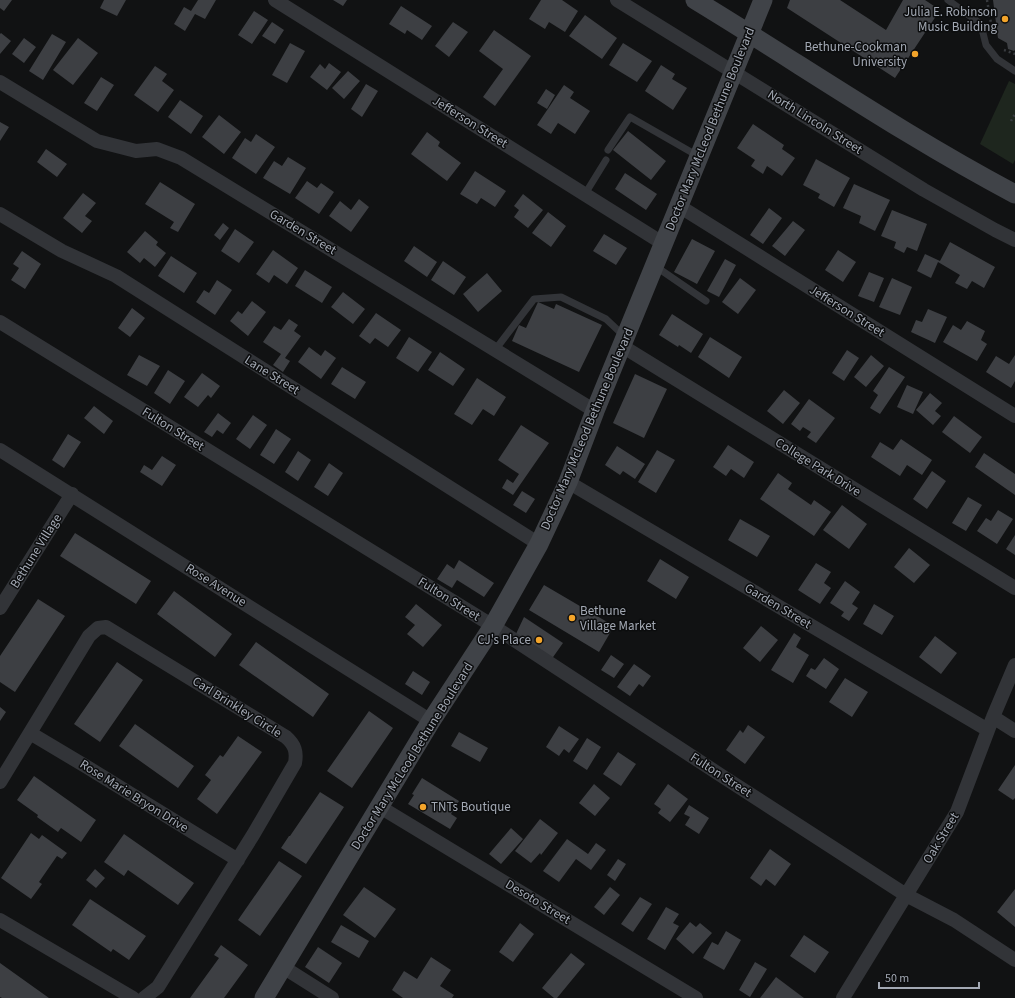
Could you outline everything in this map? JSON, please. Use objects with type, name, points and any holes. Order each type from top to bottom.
[{"type":"street","name":"Jefferson Street","points":[[275,0],[664,244]]},
{"type":"street","name":"North Lincoln Street","points":[[617,0],[924,190],[1015,240]]},
{"type":"street","points":[[695,0],[915,138],[973,172],[1015,194]]},
{"type":"street","name":"Doctor Mary McLeod Bethune Boulevard","points":[[264,998],[431,721],[493,626],[539,544],[568,482],[763,0]]},
{"type":"street","name":"Garden Street","points":[[0,82],[98,141],[136,151],[157,149],[181,158],[596,411]]},
{"type":"street","name":"Jefferson Street","points":[[679,206],[1015,416]]},
{"type":"street","name":"Lane Street","points":[[0,214],[62,251],[116,276],[539,544]]},
{"type":"street","name":"Fulton Street","points":[[0,322],[493,626],[906,895],[954,920],[1015,960]]},
{"type":"street","name":"College Park Drive","points":[[624,342],[1015,588]]},
{"type":"street","name":"Rose Avenue","points":[[0,450],[431,721]]},
{"type":"street","name":"Garden Street","points":[[568,482],[991,724],[1015,731]]},
{"type":"street","name":"Bethune Village","points":[[0,608],[72,494]]},
{"type":"street","name":"Carl Brinkley Circle","points":[[0,782],[89,636],[98,628],[106,627],[286,737],[292,743],[297,753],[295,763],[238,860],[158,987],[144,998]]},
{"type":"street","name":"Oak Street","points":[[843,998],[957,812],[1015,665]]},
{"type":"street","name":"Rose Marie Bryon Drive","points":[[30,733],[238,860]]},
{"type":"street","name":"Desoto Street","points":[[380,807],[696,998]]},
{"type":"street","points":[[0,920],[133,998]]},
{"type":"street","points":[[283,967],[332,998]]},
{"type":"lane","points":[[948,0],[978,22],[982,29],[986,45],[997,59],[1015,71]]},
{"type":"lane","points":[[608,150],[630,117],[699,156]]},
{"type":"lane","points":[[585,194],[606,160]]},
{"type":"lane","points":[[655,266],[706,301]]},
{"type":"lane","points":[[495,350],[534,299],[545,297],[561,297],[606,319],[624,342]]},
{"type":"path","points":[[987,0],[992,27]]},
{"type":"path","points":[[1002,50],[1015,54]]},
{"type":"path","points":[[1011,121],[1015,114]]},
{"type":"shaded area","points":[[1009,81],[1015,84],[1015,160],[1013,164],[980,144]]},
{"type":"building","points":[[0,0],[12,0],[4,11],[0,8]]},
{"type":"building","points":[[104,0],[126,0],[117,16],[100,8]]},
{"type":"building","points":[[198,0],[216,0],[205,19],[195,14],[185,31],[174,24],[184,7],[191,11]]},
{"type":"building","points":[[333,0],[347,0],[343,6]]},
{"type":"building","points":[[541,0],[562,0],[578,11],[565,32],[549,22],[545,29],[529,19]]},
{"type":"building","points":[[790,0],[840,0],[886,30],[903,0],[925,0],[940,10],[895,78],[787,8]]},
{"type":"building","name":"Julia E. Robinson Music Building","points":[[993,0],[1015,0],[1014,51],[1008,49],[1007,43],[998,38]]},
{"type":"building","points":[[401,6],[432,26],[422,40],[407,30],[405,34],[389,24]]},
{"type":"building","points":[[254,11],[268,20],[252,44],[238,35]]},
{"type":"building","points":[[585,15],[617,38],[602,59],[569,36]]},
{"type":"building","points":[[272,22],[284,30],[275,44],[262,36]]},
{"type":"building","points":[[453,22],[468,32],[449,57],[435,46]]},
{"type":"building","points":[[494,30],[531,56],[495,106],[483,97],[503,69],[479,51]]},
{"type":"building","points":[[1,33],[11,41],[0,54],[0,34]]},
{"type":"building","points":[[52,34],[66,42],[43,80],[29,71]]},
{"type":"building","points":[[24,38],[36,47],[24,63],[12,54]]},
{"type":"building","points":[[78,38],[98,53],[73,85],[53,70]]},
{"type":"building","points":[[290,43],[305,51],[287,83],[272,75]]},
{"type":"building","points":[[623,43],[652,61],[637,82],[609,65]]},
{"type":"building","points":[[329,63],[341,72],[327,90],[310,77],[320,64],[325,69]]},
{"type":"building","points":[[661,65],[675,74],[672,79],[687,88],[673,110],[645,91]]},
{"type":"building","points":[[155,66],[167,74],[162,81],[174,90],[158,112],[134,95]]},
{"type":"building","points":[[348,71],[360,81],[344,99],[332,88]]},
{"type":"building","points":[[101,77],[114,85],[97,111],[84,103]]},
{"type":"building","points":[[366,84],[378,91],[362,117],[351,109]]},
{"type":"building","points":[[564,85],[574,92],[570,98],[590,111],[575,134],[558,123],[551,134],[537,125]]},
{"type":"building","points":[[546,89],[555,95],[547,109],[537,103]]},
{"type":"building","points":[[180,100],[203,116],[191,134],[168,117]]},
{"type":"building","points":[[219,115],[241,132],[224,154],[202,137]]},
{"type":"building","points":[[0,122],[9,127],[0,141]]},
{"type":"building","points":[[753,124],[784,145],[782,149],[795,158],[782,176],[767,166],[763,174],[751,166],[755,160],[737,148]]},
{"type":"building","points":[[628,131],[666,161],[651,180],[613,150]]},
{"type":"building","points":[[427,132],[440,142],[438,146],[461,163],[447,181],[411,154]]},
{"type":"building","points":[[256,134],[275,147],[256,174],[232,158],[245,138],[251,142]]},
{"type":"building","points":[[46,149],[67,164],[57,177],[37,162]]},
{"type":"building","points":[[288,157],[306,168],[290,194],[263,178],[274,161],[282,166]]},
{"type":"building","points":[[816,159],[850,178],[834,207],[818,198],[820,194],[803,185]]},
{"type":"building","points":[[475,171],[506,191],[495,207],[481,198],[477,204],[460,194]]},
{"type":"building","points":[[625,173],[657,194],[646,210],[615,189]]},
{"type":"building","points":[[307,181],[317,188],[321,183],[334,192],[319,214],[295,198]]},
{"type":"building","points":[[160,182],[195,204],[178,232],[170,228],[174,222],[145,204]]},
{"type":"building","points":[[854,184],[890,200],[875,231],[859,223],[861,216],[843,208]]},
{"type":"building","points":[[83,193],[96,203],[85,216],[92,221],[82,233],[63,218]]},
{"type":"building","points":[[523,194],[543,210],[528,228],[514,217],[519,210],[514,206]]},
{"type":"building","points":[[359,199],[369,207],[351,232],[329,216],[340,201],[351,210]]},
{"type":"building","points":[[769,208],[782,218],[763,244],[750,235]]},
{"type":"building","points":[[892,210],[927,224],[917,251],[907,247],[904,253],[894,248],[896,242],[881,236]]},
{"type":"building","points":[[548,212],[566,226],[551,247],[532,233]]},
{"type":"building","points":[[793,221],[805,230],[785,256],[772,246]]},
{"type":"building","points":[[223,223],[229,228],[220,240],[214,235]]},
{"type":"building","points":[[235,229],[254,242],[239,263],[221,251]]},
{"type":"building","points":[[145,231],[158,242],[156,245],[166,253],[155,267],[144,258],[140,263],[127,252]]},
{"type":"building","points":[[604,234],[627,248],[616,265],[593,251]]},
{"type":"building","points":[[692,239],[715,251],[697,284],[674,272]]},
{"type":"building","points":[[950,242],[995,267],[984,288],[972,281],[967,289],[955,283],[960,275],[938,262],[931,278],[917,271],[925,254],[940,261]]},
{"type":"building","points":[[414,246],[437,262],[427,277],[404,261]]},
{"type":"building","points":[[273,250],[298,268],[287,284],[274,275],[269,283],[256,274]]},
{"type":"building","points":[[838,250],[856,262],[843,282],[825,270]]},
{"type":"building","points":[[22,251],[41,264],[25,289],[11,280],[19,268],[13,264]]},
{"type":"building","points":[[171,256],[197,273],[184,293],[158,276]]},
{"type":"building","points":[[725,259],[736,265],[719,297],[707,291]]},
{"type":"building","points":[[443,261],[466,277],[454,295],[431,280]]},
{"type":"building","points":[[305,270],[332,287],[322,303],[295,286]]},
{"type":"building","points":[[869,272],[884,278],[874,302],[858,296]]},
{"type":"building","points":[[487,273],[502,291],[478,312],[463,294]]},
{"type":"building","points":[[740,278],[756,290],[738,314],[722,302]]},
{"type":"building","points":[[892,278],[912,287],[900,315],[879,307]]},
{"type":"building","points":[[217,280],[232,290],[215,315],[196,302],[204,290],[209,293]]},
{"type":"building","points":[[343,292],[365,309],[353,324],[331,307]]},
{"type":"building","points":[[252,301],[266,312],[248,336],[230,321],[238,311],[242,314]]},
{"type":"building","points":[[538,302],[554,309],[556,304],[602,325],[579,372],[512,341],[519,325],[526,328]]},
{"type":"building","points":[[132,308],[145,318],[130,337],[118,328]]},
{"type":"building","points":[[928,309],[947,317],[935,343],[911,332],[916,320],[922,322]]},
{"type":"building","points":[[376,313],[401,330],[388,347],[375,338],[370,344],[359,336]]},
{"type":"building","points":[[672,314],[703,334],[691,353],[659,335]]},
{"type":"building","points":[[289,319],[298,325],[294,331],[301,336],[285,358],[290,361],[283,372],[273,365],[281,354],[263,342],[274,326],[281,330]]},
{"type":"building","points":[[967,321],[985,331],[981,340],[987,344],[977,361],[943,342],[953,325],[961,330]]},
{"type":"building","points":[[409,337],[432,352],[418,372],[396,358]]},
{"type":"building","points":[[710,337],[742,357],[729,378],[698,357]]},
{"type":"building","points":[[309,347],[321,356],[325,350],[336,358],[321,379],[298,362]]},
{"type":"building","points":[[847,350],[859,358],[844,381],[832,373]]},
{"type":"building","points":[[440,352],[465,369],[453,386],[428,370]]},
{"type":"building","points":[[139,355],[160,366],[147,386],[127,375]]},
{"type":"building","points":[[871,355],[884,366],[866,387],[854,377]]},
{"type":"building","points":[[1015,355],[1015,381],[1011,388],[986,372],[996,356],[1009,364]]},
{"type":"building","points":[[342,367],[366,382],[355,399],[331,384]]},
{"type":"building","points":[[889,367],[905,377],[880,414],[870,408],[878,395],[873,391]]},
{"type":"building","points":[[168,370],[185,381],[170,404],[154,393]]},
{"type":"building","points":[[202,373],[220,386],[211,398],[208,395],[198,407],[184,397]]},
{"type":"building","points":[[635,374],[667,389],[644,438],[613,423]]},
{"type":"building","points":[[477,378],[506,397],[494,416],[483,409],[472,425],[454,414]]},
{"type":"building","points":[[907,385],[923,392],[913,414],[897,407]]},
{"type":"building","points":[[784,390],[800,403],[783,424],[767,411]]},
{"type":"building","points":[[930,393],[942,403],[935,411],[941,416],[933,425],[916,410]]},
{"type":"building","points":[[809,399],[835,418],[816,443],[807,437],[811,432],[803,427],[800,431],[791,424]]},
{"type":"building","points":[[94,406],[113,421],[104,434],[84,418]]},
{"type":"building","points":[[218,413],[231,423],[223,434],[217,430],[212,437],[204,432]]},
{"type":"building","points":[[253,415],[267,425],[250,449],[236,439]]},
{"type":"building","points":[[954,416],[982,437],[970,453],[942,432]]},
{"type":"building","points":[[521,425],[549,443],[513,495],[502,488],[507,479],[513,483],[519,474],[498,460]]},
{"type":"building","points":[[276,429],[291,439],[274,464],[260,455]]},
{"type":"building","points":[[68,434],[81,442],[64,468],[52,460]]},
{"type":"building","points":[[901,439],[932,460],[922,475],[907,465],[900,476],[871,457],[880,442],[893,450]]},
{"type":"building","points":[[728,445],[754,462],[744,478],[731,469],[726,476],[713,467]]},
{"type":"building","points":[[617,446],[645,464],[635,479],[623,471],[620,475],[605,465]]},
{"type":"building","points":[[657,450],[675,460],[656,493],[638,482]]},
{"type":"building","points":[[298,451],[311,460],[298,481],[285,472]]},
{"type":"building","points":[[984,453],[1015,474],[1015,495],[975,467]]},
{"type":"building","points":[[162,456],[176,465],[162,486],[140,472],[144,465],[152,470]]},
{"type":"building","points":[[329,463],[343,473],[328,496],[314,487]]},
{"type":"building","points":[[932,471],[946,481],[927,509],[913,499]]},
{"type":"building","points":[[778,473],[792,483],[788,489],[811,505],[814,500],[831,512],[814,536],[760,499]]},
{"type":"building","points":[[522,491],[535,499],[526,513],[513,505]]},
{"type":"building","points":[[968,497],[982,505],[966,531],[952,523]]},
{"type":"building","points":[[842,505],[867,524],[849,549],[823,530]]},
{"type":"building","points":[[998,510],[1013,519],[997,544],[977,531],[986,518],[991,521]]},
{"type":"building","points":[[740,519],[770,536],[757,557],[728,540]]},
{"type":"building","points":[[75,533],[151,581],[136,604],[60,556]]},
{"type":"building","points":[[1015,535],[1015,555],[1006,549]]},
{"type":"building","points":[[909,548],[930,565],[914,583],[894,567]]},
{"type":"building","points":[[660,559],[689,577],[676,599],[647,581]]},
{"type":"building","points":[[459,560],[494,583],[484,597],[457,580],[452,588],[437,579],[447,564],[454,569]]},
{"type":"building","points":[[816,563],[831,572],[824,583],[831,588],[820,604],[798,590]]},
{"type":"building","points":[[845,581],[860,592],[852,604],[858,608],[849,621],[841,616],[844,612],[830,603]]},
{"type":"building","name":"Bethune Village Market","points":[[544,585],[614,626],[599,652],[529,610]]},
{"type":"building","points":[[174,591],[232,634],[215,657],[157,614]]},
{"type":"building","points":[[38,599],[65,616],[15,692],[0,682],[0,656]]},
{"type":"building","points":[[416,604],[442,625],[423,647],[407,634],[415,625],[405,617]]},
{"type":"building","points":[[874,604],[894,616],[882,635],[863,624]]},
{"type":"building","name":"CJ's Place","points":[[524,617],[563,643],[551,660],[515,636]]},
{"type":"building","points":[[761,626],[778,640],[760,662],[743,648]]},
{"type":"building","points":[[794,633],[801,638],[796,647],[809,655],[793,683],[771,670]]},
{"type":"building","points":[[935,636],[957,653],[941,674],[919,657]]},
{"type":"building","points":[[256,642],[329,694],[313,717],[239,665]]},
{"type":"building","points":[[611,655],[624,664],[614,678],[601,670]]},
{"type":"building","points":[[824,658],[839,669],[826,689],[806,676],[811,668],[815,670]]},
{"type":"building","points":[[117,662],[143,680],[100,742],[74,724]]},
{"type":"building","points":[[634,664],[651,676],[643,687],[639,684],[630,696],[617,687]]},
{"type":"building","points":[[413,671],[430,682],[422,695],[405,684]]},
{"type":"building","points":[[845,678],[868,692],[852,717],[829,702]]},
{"type":"building","points":[[0,707],[6,712],[0,721]]},
{"type":"building","points":[[369,711],[393,728],[352,788],[327,771]]},
{"type":"building","points":[[135,724],[194,766],[178,788],[119,746]]},
{"type":"building","points":[[748,725],[765,737],[745,764],[726,750],[740,730],[743,733]]},
{"type":"building","points":[[559,726],[579,739],[569,753],[564,749],[559,756],[546,747]]},
{"type":"building","points":[[459,732],[488,748],[480,762],[451,746]]},
{"type":"building","points":[[238,736],[262,752],[217,814],[197,799],[211,780],[205,775],[220,755],[223,757]]},
{"type":"building","points":[[587,738],[601,747],[587,770],[573,761]]},
{"type":"building","points":[[618,752],[636,764],[621,786],[603,774]]},
{"type":"building","points":[[1015,765],[1015,798],[1013,800],[998,790]]},
{"type":"building","points":[[34,776],[96,820],[81,842],[61,828],[58,832],[17,800]]},
{"type":"building","points":[[422,778],[459,801],[451,814],[457,818],[450,829],[408,804],[414,795],[412,794]]},
{"type":"building","points":[[594,784],[610,798],[595,816],[579,803]]},
{"type":"building","points":[[668,784],[688,799],[670,822],[658,813],[661,809],[654,804]]},
{"type":"building","points":[[320,792],[344,807],[306,864],[281,848]]},
{"type":"building","points":[[689,805],[709,818],[699,834],[685,825],[690,817],[684,814]]},
{"type":"building","points":[[540,819],[558,833],[541,855],[540,853],[531,863],[515,851]]},
{"type":"building","points":[[511,828],[523,839],[501,864],[489,854]]},
{"type":"building","points":[[31,833],[39,839],[42,835],[67,853],[62,859],[57,856],[39,882],[42,884],[31,899],[1,878]]},
{"type":"building","points":[[124,834],[194,883],[178,905],[128,870],[124,876],[104,862]]},
{"type":"building","points":[[567,839],[588,854],[596,843],[606,850],[591,870],[576,859],[559,882],[543,871]]},
{"type":"building","points":[[770,849],[791,864],[775,886],[766,879],[761,886],[750,878]]},
{"type":"building","points":[[618,859],[626,864],[615,881],[607,875]]},
{"type":"building","points":[[279,861],[302,876],[260,936],[238,920]]},
{"type":"building","points":[[95,869],[105,878],[96,888],[86,880]]},
{"type":"building","points":[[364,887],[396,909],[375,938],[343,915]]},
{"type":"building","points":[[610,887],[620,895],[604,915],[594,907]]},
{"type":"building","points":[[1015,889],[1015,927],[997,912]]},
{"type":"building","points":[[640,897],[652,904],[633,932],[621,924]]},
{"type":"building","points":[[90,899],[146,936],[129,960],[113,949],[111,952],[72,925]]},
{"type":"building","points":[[666,907],[679,914],[673,923],[679,926],[665,950],[647,939]]},
{"type":"building","points":[[690,922],[696,927],[700,923],[712,933],[693,954],[676,939]]},
{"type":"building","points":[[520,923],[534,934],[513,962],[499,952]]},
{"type":"building","points":[[341,925],[369,941],[359,958],[331,942]]},
{"type":"building","points":[[726,931],[741,940],[724,970],[703,958],[712,942],[718,945]]},
{"type":"building","points":[[804,935],[829,952],[815,973],[790,956]]},
{"type":"building","points":[[221,945],[248,965],[224,998],[190,998],[219,958],[214,955]]},
{"type":"building","points":[[318,947],[342,963],[329,983],[305,967]]},
{"type":"building","points":[[571,953],[585,964],[557,998],[554,998],[542,988]]},
{"type":"building","points":[[431,957],[451,970],[440,986],[454,995],[452,998],[403,998],[392,990],[404,971],[417,979]]},
{"type":"building","points":[[755,962],[767,969],[750,997],[739,990]]},
{"type":"building","points":[[0,963],[49,998],[0,997]]},
{"type":"building","points":[[776,977],[804,998],[760,998]]},
{"type":"place","name":"Julia E. Robinson Music Building","points":[[1005,19]]},
{"type":"place","name":"Bethune-Cookman University","points":[[915,54]]},
{"type":"place","name":"Bethune Village Market","points":[[572,618]]},
{"type":"place","name":"CJ's Place","points":[[539,640]]},
{"type":"place","name":"TNTs Boutique","points":[[423,807]]}]
